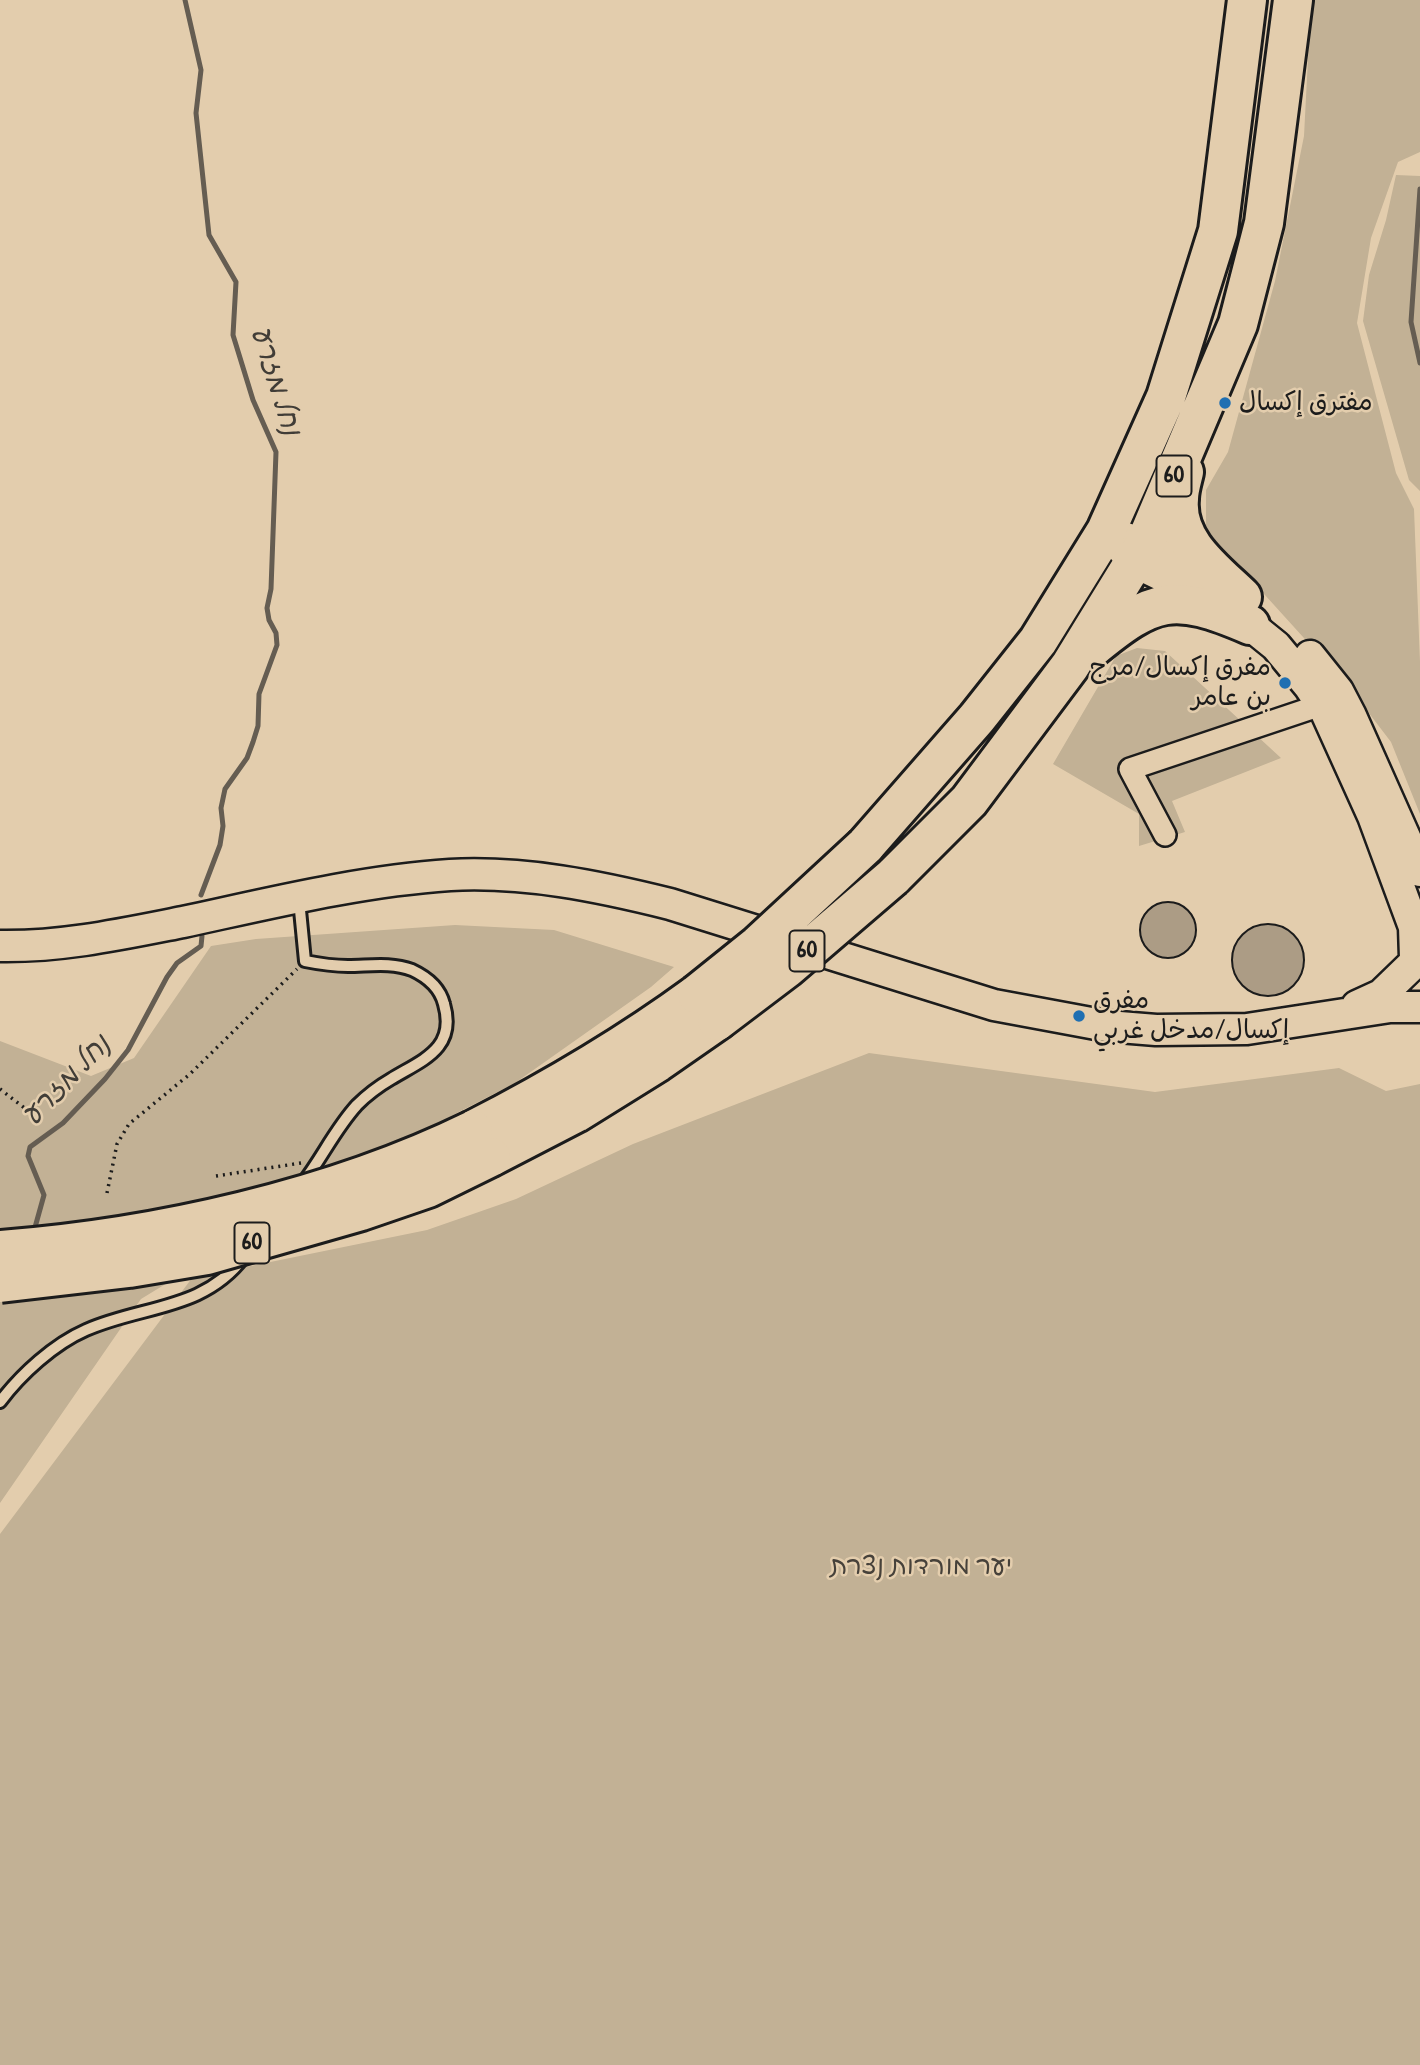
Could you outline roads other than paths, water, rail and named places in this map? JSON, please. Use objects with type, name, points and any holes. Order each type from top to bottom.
[{"type":"highway","name":"60","points":[[0,1250],[47,1246],[184,1224],[273,1202],[423,1155],[482,1144],[576,1113],[658,1062],[758,945],[865,846],[977,718],[1038,641],[1106,531],[1166,397],[1218,230],[1247,0]]},
{"type":"highway","name":"60","points":[[707,1007],[787,968],[893,877],[969,801],[1070,666],[1140,553],[1238,324],[1264,223],[1293,0]]},
{"type":"highway","points":[[1189,440],[1179,516],[1193,548],[1246,611]]},
{"type":"highway","points":[[1070,666],[1127,620],[1146,610],[1166,604],[1246,611]]},
{"type":"highway","name":"60","points":[[0,1283],[128,1268],[207,1255],[348,1215],[428,1188],[482,1144]]},
{"type":"main road","points":[[1106,531],[1200,594],[1272,618],[1295,638],[1338,691],[1420,871]]},
{"type":"main road","points":[[1246,611],[1291,663],[1321,705],[1373,816],[1414,927],[1416,958],[1410,977],[1413,989],[1420,999]]},
{"type":"main road","points":[[0,946],[57,945],[299,898],[450,875],[531,877],[621,892],[670,904],[994,1004],[1107,1027],[1206,1031],[1247,1029],[1390,1007],[1420,1007]]},
{"type":"main road","points":[[1327,1017],[1381,995],[1416,958]]},
{"type":"street","points":[[1165,835],[1130,769],[1321,705]]},
{"type":"lane","points":[[278,1213],[321,1159],[340,1126],[358,1104],[388,1080],[420,1064],[432,1054],[442,1040],[447,1026],[443,999],[436,987],[412,971],[386,965],[324,965],[305,961],[299,898]]},
{"type":"lane","points":[[0,1402],[50,1352],[70,1339],[87,1330],[184,1301],[209,1289],[236,1268],[270,1224]]},
{"type":"waterway","name":"נחל מזרע","points":[[185,0],[201,70],[196,113],[209,235],[236,282],[233,335],[253,400],[276,452],[271,589],[267,608],[269,620],[276,633],[277,645],[259,694],[258,726],[253,742],[247,758],[225,789],[221,808],[223,826],[220,845],[201,895]]},
{"type":"waterway","points":[[1420,189],[1411,322],[1420,363]]},
{"type":"waterway","name":"נחל מזרע","points":[[34,1231],[44,1195],[28,1156],[30,1147],[63,1123],[105,1079],[128,1050],[167,977],[177,963],[201,946],[202,936]]},
{"type":"place","name":"مفترق إكسال","points":[[1225,403]]},
{"type":"place","name":"مفرق إكسال/مرج بن عامر","points":[[1285,683]]},
{"type":"place","name":"مفرق إكسال/مدخل غربي","points":[[1079,1016]]},
{"type":"park label","name":"יער מורדות נצרת","points":[[921,1567]]}]
